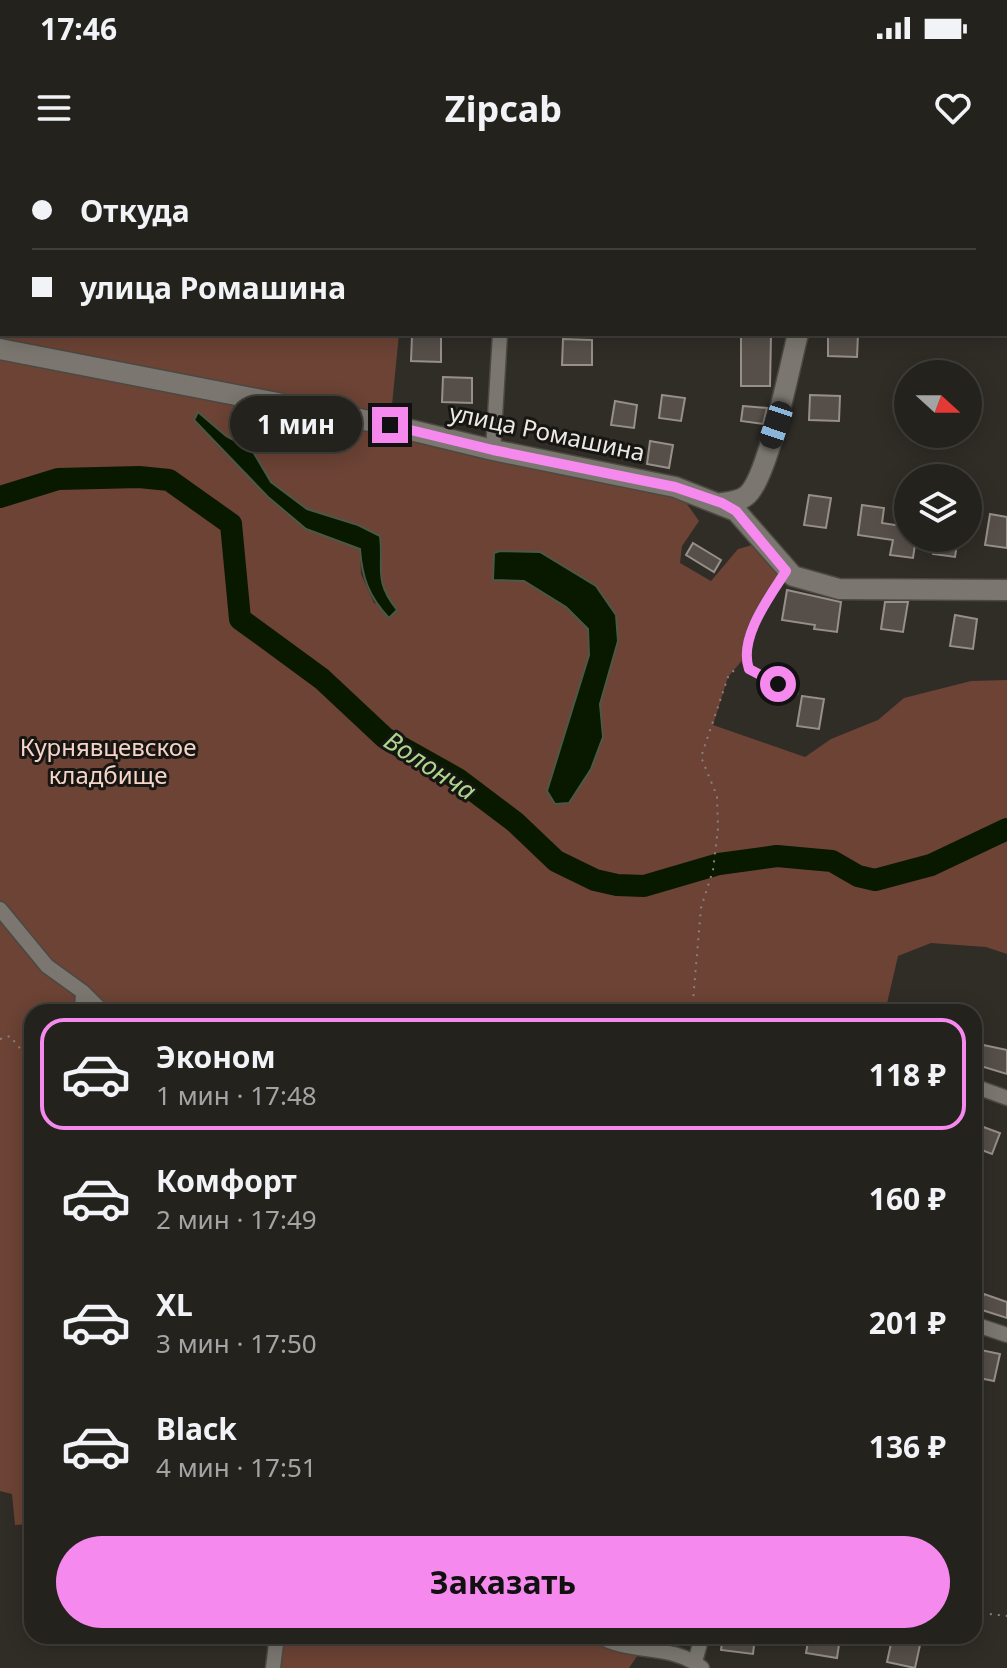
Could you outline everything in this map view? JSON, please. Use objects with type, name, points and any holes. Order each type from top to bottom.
[{"type":"street","points":[[493,450],[500,336]]},
{"type":"street","points":[[763,542],[752,508],[758,475],[776,425],[798,336]]},
{"type":"street","name":"улица Ромашина","points":[[0,349],[390,425],[493,450],[675,487],[736,511],[786,571]]},
{"type":"street","points":[[722,503],[744,498],[758,475]]},
{"type":"street","points":[[786,571],[804,581],[839,589],[1007,590]]},
{"type":"street","points":[[0,909],[47,966],[95,1004]]},
{"type":"street","points":[[82,1004],[83,992]]},
{"type":"street","points":[[982,1089],[1007,1098]]},
{"type":"street","points":[[982,1327],[1007,1335]]},
{"type":"street","points":[[273,1668],[276,1644]]},
{"type":"street","points":[[618,1644],[659,1649],[698,1665],[701,1644]]},
{"type":"lane","points":[[786,571],[759,611],[745,657],[749,669],[794,692]]},
{"type":"path","points":[[693,1004],[701,908],[713,870],[718,828],[717,796],[701,757],[728,677],[745,657]]},
{"type":"path","points":[[0,1039],[10,1036],[24,1053]]},
{"type":"path","points":[[982,1613],[1007,1616]]},
{"type":"green space","name":"Курнявцевское кладбище","points":[[0,336],[399,336],[390,425],[675,487],[699,521],[682,546],[680,563],[711,581],[738,549],[763,542],[786,571],[759,611],[745,657],[728,677],[713,725],[805,757],[831,739],[878,720],[904,698],[971,681],[1007,680],[1007,954],[986,947],[931,943],[898,956],[887,1004],[24,1004],[24,1524],[15,1525],[12,1494],[0,1491]],"holes":[[[199,413],[226,436],[252,450],[271,482],[307,509],[358,525],[382,548],[382,581],[397,610],[374,603],[361,574],[360,549],[306,529],[268,497],[195,421]],[[540,552],[618,641],[600,704],[603,738],[581,688],[589,655],[588,629],[566,607],[524,581],[494,580]]]},
{"type":"green space","points":[[276,1644],[625,1644],[642,1649],[629,1668],[273,1668]]},
{"type":"shaded area","points":[[198,412],[226,436],[252,450],[271,482],[307,509],[358,525],[380,536],[382,582],[397,610],[389,618],[368,586],[360,549],[306,529],[268,497],[194,420]]},
{"type":"shaded area","points":[[540,552],[596,586],[616,615],[618,641],[600,704],[603,737],[591,769],[569,803],[555,804],[547,791],[589,655],[588,629],[566,607],[524,581],[493,580],[494,553]]},
{"type":"building","points":[[412,336],[441,337],[441,362],[411,361]]},
{"type":"building","points":[[741,336],[771,336],[770,386],[741,386]]},
{"type":"building","points":[[828,336],[858,336],[857,357],[828,356]]},
{"type":"building","points":[[563,339],[592,340],[592,365],[562,365]]},
{"type":"building","points":[[443,377],[472,378],[472,403],[442,402]]},
{"type":"building","points":[[662,395],[685,398],[681,421],[659,418]]},
{"type":"building","points":[[810,395],[840,396],[839,421],[809,420]]},
{"type":"building","points":[[615,401],[637,405],[634,428],[611,425]]},
{"type":"building","points":[[743,406],[767,408],[763,424],[741,421]]},
{"type":"building","points":[[650,441],[673,445],[669,468],[647,464]]},
{"type":"building","points":[[809,495],[831,498],[826,528],[804,525]]},
{"type":"building","points":[[862,505],[884,508],[882,523],[894,525],[894,552],[914,552],[913,558],[890,555],[893,540],[858,535]]},
{"type":"building","points":[[990,514],[1007,517],[1007,548],[985,545]]},
{"type":"building","points":[[693,543],[721,560],[714,572],[686,555]]},
{"type":"building","points":[[933,552],[956,552],[955,557]]},
{"type":"building","points":[[787,590],[841,602],[837,632],[782,620]]},
{"type":"building","points":[[885,602],[908,602],[903,632],[881,629]]},
{"type":"building","points":[[955,615],[977,619],[973,649],[950,646]]},
{"type":"building","points":[[802,696],[824,699],[819,729],[797,726]]},
{"type":"building","points":[[982,1045],[1007,1050],[1007,1074],[982,1066]]},
{"type":"building","points":[[982,1126],[1000,1133],[992,1154],[982,1150]]},
{"type":"building","points":[[984,1294],[1007,1302],[1007,1318],[982,1310]]},
{"type":"building","points":[[982,1350],[1000,1354],[994,1381],[982,1379]]},
{"type":"building","points":[[722,1644],[754,1644],[753,1654],[721,1650]]},
{"type":"building","points":[[808,1644],[839,1644],[837,1658],[806,1653]]},
{"type":"building","points":[[891,1644],[920,1645],[915,1668],[887,1662]]},
{"type":"waterway","name":"Волонча","points":[[0,497],[58,479],[139,477],[169,480],[231,524],[240,619],[322,679],[385,738],[458,779],[515,822],[556,861],[595,880],[644,886],[719,864],[777,856],[832,861],[858,876],[875,880],[931,865],[1007,829]]},
{"type":"route","points":[[390,425],[493,450],[675,487],[736,511],[786,571],[759,611],[745,657],[749,669],[778,684]]}]
